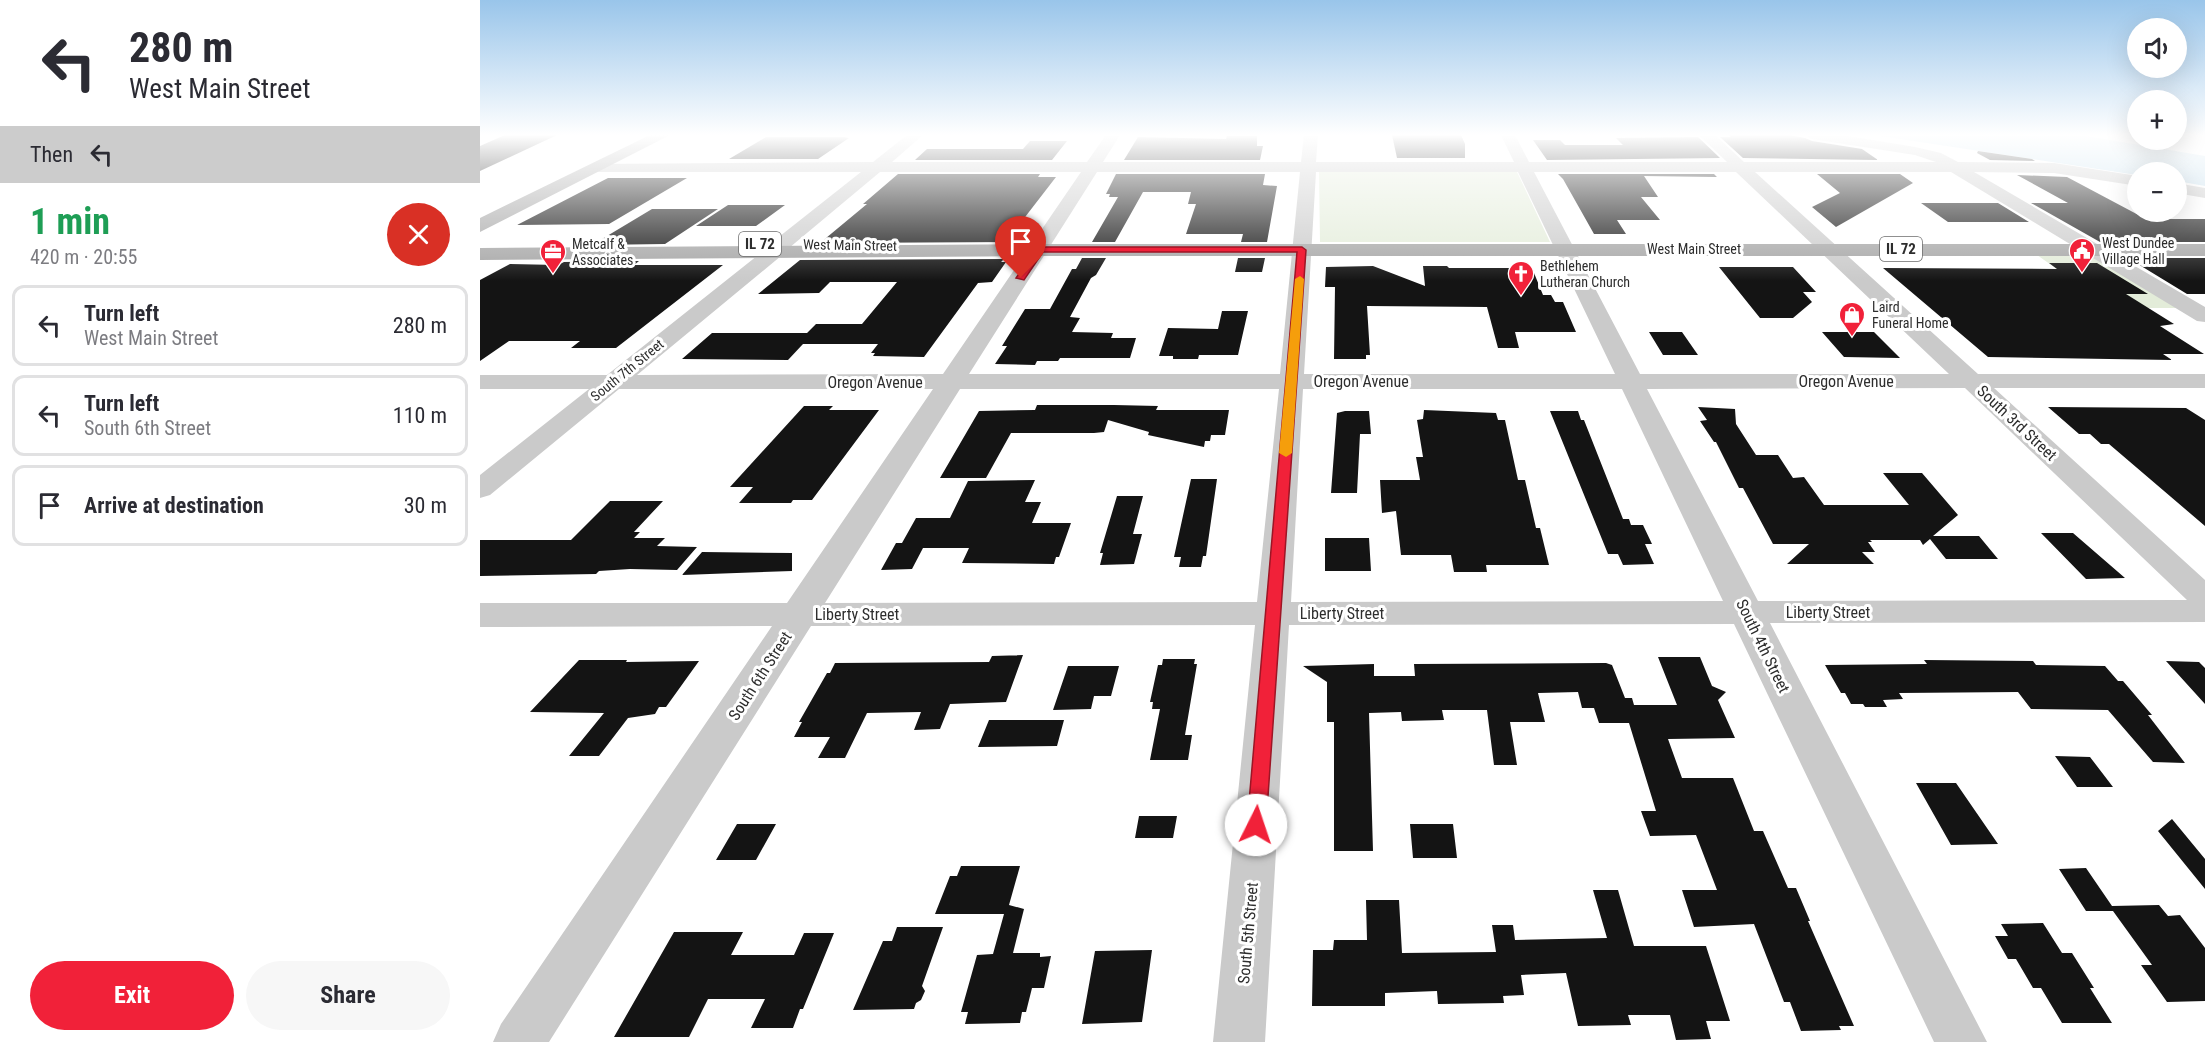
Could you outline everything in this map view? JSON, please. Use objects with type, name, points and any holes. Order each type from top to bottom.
[{"type":"main road","points":[[480,211],[539,184]]},
{"type":"main road","points":[[480,226],[565,184]]},
{"type":"main road","name":"West Main Street","points":[[480,243],[1040,250],[2205,250]]},
{"type":"main road","name":"West Main Street","points":[[480,254],[778,248]]},
{"type":"street","name":"South 7th Street","points":[[480,489],[857,184]]},
{"type":"street","name":"South 6th Street","points":[[519,1042],[1082,184]]},
{"type":"street","name":"South 5th Street","points":[[1239,1042],[1308,184]]},
{"type":"street","name":"South 4th Street","points":[[1533,184],[1961,1042]]},
{"type":"street","name":"South 3rd Street","points":[[1758,184],[2205,598]]},
{"type":"street","points":[[1983,184],[2205,316]]},
{"type":"street","points":[[2187,190],[2205,193]]},
{"type":"street","name":"Oregon Avenue","points":[[480,382],[2205,381]]},
{"type":"street","name":"Liberty Street","points":[[480,615],[2205,612]]},
{"type":"green space","points":[[1319,184],[1522,184],[1550,242],[1320,242]]},
{"type":"green space","points":[[2030,250],[2093,250],[2190,308],[2112,308]]},
{"type":"building","points":[[597,184],[677,184],[609,224],[517,225]]},
{"type":"building","points":[[887,184],[1051,184],[1022,221],[1031,221],[1016,242],[820,243],[867,204],[863,204]]},
{"type":"building","points":[[1111,184],[1263,184],[1277,186],[1267,242],[1241,242],[1243,234],[1186,234],[1196,204],[1188,204],[1191,192],[1143,192],[1115,242],[1092,242],[1118,197],[1109,197],[1110,194],[1106,194]]},
{"type":"building","points":[[1566,184],[1649,184],[1658,197],[1641,197],[1660,220],[1617,220],[1626,234],[1594,234]]},
{"type":"building","points":[[1829,184],[1912,184],[1836,227],[1812,207],[1840,193]]},
{"type":"building","points":[[2033,184],[2079,184],[2127,209],[2127,222],[2187,222],[2187,219],[2205,219],[2205,242],[2100,242],[2031,203],[2068,203]]},
{"type":"building","points":[[1921,203],[1998,203],[2029,222],[1948,222]]},
{"type":"building","points":[[728,205],[785,205],[756,226],[696,226]]},
{"type":"building","points":[[652,209],[718,209],[665,244],[592,245]]},
{"type":"building","points":[[1082,258],[1106,258],[1096,275],[1091,278],[1070,317],[1080,318],[1072,332],[1113,333],[1111,338],[1136,338],[1130,358],[1060,358],[1058,361],[1037,361],[1035,365],[995,364],[1007,346],[1002,346],[1025,309],[1050,309],[1072,269],[1076,269]]},
{"type":"building","points":[[1238,258],[1265,258],[1262,272],[1235,272]]},
{"type":"building","points":[[2128,258],[2205,258],[2205,294],[2187,294]]},
{"type":"building","points":[[1004,259],[1001,262],[1006,262],[992,282],[978,283],[924,357],[873,356],[875,353],[871,353],[878,344],[803,344],[788,360],[682,359],[712,333],[807,333],[816,324],[862,324],[897,282],[830,282],[819,293],[758,294],[800,260]]},
{"type":"building","points":[[639,261],[634,265],[723,265],[616,348],[571,348],[580,341],[509,341],[480,361],[480,280],[510,264],[558,265],[564,262]]},
{"type":"building","points":[[2049,263],[2097,263],[2148,294],[2126,294],[2174,324],[2160,326],[2204,354],[2163,354],[2172,360],[1988,357],[1883,268],[2057,269]]},
{"type":"building","points":[[1373,266],[1425,286],[1423,266],[1532,268],[1543,295],[1551,295],[1555,302],[1563,302],[1576,332],[1515,332],[1519,348],[1498,348],[1487,307],[1367,306],[1370,355],[1366,355],[1366,359],[1334,359],[1335,287],[1325,287],[1326,267]]},
{"type":"building","points":[[1719,267],[1793,267],[1816,292],[1803,292],[1812,302],[1793,318],[1760,318]]},
{"type":"building","points":[[1222,311],[1248,311],[1238,355],[1199,355],[1198,359],[1173,359],[1173,356],[1159,356],[1168,328],[1218,329]]},
{"type":"building","points":[[1649,332],[1682,332],[1698,355],[1663,355]]},
{"type":"building","name":"Laird Funeral Home","points":[[1822,332],[1874,332],[1900,358],[1844,357]]},
{"type":"building","points":[[1037,405],[1158,406],[1156,410],[1229,410],[1225,435],[1211,435],[1210,441],[1205,441],[1204,447],[1148,435],[1149,432],[1108,420],[1104,432],[1011,433],[986,478],[940,478],[979,411],[1035,410]]},
{"type":"building","points":[[804,406],[833,406],[829,410],[879,410],[812,500],[793,500],[791,503],[739,503],[753,487],[730,487]]},
{"type":"building","points":[[1698,407],[1735,409],[1736,424],[1756,455],[1778,455],[1793,478],[1804,477],[1824,505],[1909,505],[1883,473],[1922,473],[1958,515],[1933,536],[1979,536],[1998,559],[1946,559],[1930,539],[1923,545],[1920,540],[1870,540],[1872,542],[1868,542],[1875,552],[1862,552],[1874,564],[1787,564],[1809,544],[1773,544],[1743,488],[1739,488],[1716,442],[1700,421],[1707,420]]},
{"type":"building","points":[[2048,407],[2186,408],[2205,420],[2205,526],[2109,444],[2101,444],[2090,434],[2079,434]]},
{"type":"building","points":[[1424,410],[1496,413],[1498,420],[1505,420],[1518,480],[1525,480],[1536,528],[1540,528],[1549,565],[1486,565],[1487,572],[1454,572],[1451,555],[1401,555],[1396,511],[1382,513],[1380,480],[1420,480],[1416,457],[1423,457],[1417,420],[1423,419]]},
{"type":"building","points":[[1369,411],[1371,434],[1360,434],[1357,493],[1331,493],[1337,413]]},
{"type":"building","points":[[1550,411],[1578,411],[1581,420],[1584,420],[1623,519],[1629,519],[1631,525],[1643,525],[1652,544],[1645,544],[1654,564],[1623,565],[1618,554],[1608,554]]},
{"type":"building","points":[[1191,479],[1217,479],[1206,556],[1203,556],[1201,567],[1179,567],[1181,557],[1174,557]]},
{"type":"building","points":[[1035,480],[1025,502],[1041,502],[1032,523],[1071,523],[1059,557],[1056,557],[1054,564],[962,563],[969,548],[923,548],[912,569],[881,570],[896,543],[902,543],[916,518],[950,518],[968,481]]},
{"type":"building","points":[[1117,496],[1143,496],[1133,534],[1142,534],[1134,564],[1100,565],[1103,553],[1100,553]]},
{"type":"building","points":[[610,501],[663,501],[634,532],[640,532],[634,538],[665,538],[657,546],[697,547],[677,570],[630,569],[599,571],[596,574],[480,576],[480,540],[571,540]]},
{"type":"building","points":[[2041,533],[2073,533],[2125,578],[2086,579]]},
{"type":"building","points":[[1325,538],[1369,538],[1371,571],[1325,571]]},
{"type":"building","points":[[702,552],[792,553],[792,571],[682,575]]},
{"type":"building","points":[[1023,655],[1006,702],[950,704],[940,729],[914,730],[921,712],[867,713],[845,758],[818,758],[830,737],[794,737],[802,722],[799,722],[835,663],[989,662],[992,656]]},
{"type":"building","points":[[1658,657],[1700,657],[1712,686],[1726,692],[1718,700],[1735,738],[1668,739],[1682,778],[1733,778],[1754,831],[1763,831],[1788,888],[1796,888],[1854,1026],[1839,1026],[1841,1030],[1801,1031],[1790,1002],[1784,1002],[1754,924],[1694,927],[1682,890],[1717,890],[1696,835],[1650,836],[1641,811],[1656,811],[1629,723],[1599,723],[1594,708],[1582,708],[1578,692],[1538,693],[1545,722],[1510,722],[1517,765],[1494,765],[1487,710],[1442,710],[1444,720],[1402,721],[1401,712],[1369,713],[1373,851],[1334,851],[1334,722],[1327,722],[1327,682],[1303,666],[1374,664],[1374,676],[1415,676],[1414,664],[1606,663],[1612,665],[1625,698],[1632,698],[1634,705],[1677,705]]},
{"type":"building","points":[[1163,659],[1195,659],[1194,664],[1197,664],[1185,735],[1192,735],[1188,760],[1150,760],[1160,709],[1152,709],[1153,702],[1150,702],[1158,665],[1162,665]]},
{"type":"building","points":[[579,660],[699,661],[666,707],[659,707],[655,714],[628,718],[599,756],[569,756],[604,713],[530,712]]},
{"type":"building","points":[[1924,660],[2033,661],[2036,665],[2105,666],[2118,681],[2123,681],[2152,715],[2148,715],[2185,763],[2153,762],[2108,710],[2031,709],[2018,692],[1899,693],[1903,699],[1883,700],[1887,707],[1865,707],[1863,704],[1851,704],[1845,693],[1841,693],[1825,665],[1927,664]]},
{"type":"building","points":[[2166,661],[2199,662],[2205,668],[2205,704]]},
{"type":"building","points":[[1068,666],[1119,666],[1111,696],[1094,696],[1091,709],[1053,710]]},
{"type":"building","points":[[989,720],[1064,720],[1057,746],[978,747]]},
{"type":"building","points":[[2055,756],[2090,757],[2113,787],[2077,787]]},
{"type":"building","points":[[1916,783],[1956,783],[1998,844],[1951,845]]},
{"type":"building","points":[[1139,816],[1177,816],[1173,838],[1135,838]]},
{"type":"building","points":[[2172,819],[2205,859],[2205,889],[2158,831]]},
{"type":"building","points":[[737,824],[776,824],[756,860],[716,860]]},
{"type":"building","points":[[1410,824],[1453,824],[1457,858],[1413,858]]},
{"type":"building","points":[[961,866],[1020,866],[1009,905],[1024,909],[1013,953],[1040,953],[1040,957],[1051,956],[1044,988],[1032,988],[1026,1012],[1022,1012],[1020,1023],[965,1024],[968,1012],[961,1012],[977,955],[993,954],[1004,914],[935,914],[950,876],[957,876]]},
{"type":"building","points":[[2086,868],[2112,906],[2159,905],[2168,916],[2180,915],[2205,948],[2205,1001],[2167,1002],[2141,965],[2152,965],[2113,911],[2086,911],[2059,869]]},
{"type":"building","points":[[1593,890],[1618,890],[1634,946],[1706,946],[1730,1021],[1706,1021],[1711,1039],[1676,1040],[1670,1015],[1628,1015],[1631,1025],[1578,1026],[1566,973],[1521,975],[1524,995],[1503,996],[1504,1003],[1438,1004],[1437,991],[1385,993],[1385,1006],[1312,1006],[1313,950],[1333,950],[1334,940],[1367,940],[1366,900],[1399,900],[1402,953],[1496,952],[1492,925],[1513,925],[1515,940],[1607,938]]},
{"type":"building","points":[[2043,923],[2062,953],[2072,953],[2112,1023],[2062,1023],[2041,988],[2033,988],[2016,959],[2008,959],[1995,936],[2008,936],[2001,924]]},
{"type":"building","points":[[897,927],[943,927],[922,986],[925,991],[921,1000],[916,1003],[914,1009],[853,1010],[883,941],[892,941]]},
{"type":"building","points":[[674,932],[743,932],[731,955],[794,955],[804,933],[834,933],[793,1028],[751,1028],[765,999],[708,999],[689,1037],[614,1037]]},
{"type":"building","points":[[1152,950],[1142,1022],[1082,1024],[1095,951]]},
{"type":"slow traffic","points":[[1286,453],[1300,279]]},
{"type":"place","name":"West Dundee Village Hall","points":[[2082,274]]},
{"type":"place","name":"Metcalf & Associates","points":[[553,275]]},
{"type":"place","name":"Bethlehem Lutheran Church","points":[[1521,297]]},
{"type":"place","name":"Laird Funeral Home","points":[[1852,338]]},
{"type":"route","points":[[1021,278],[1040,250],[1302,250],[1256,825]]}]
